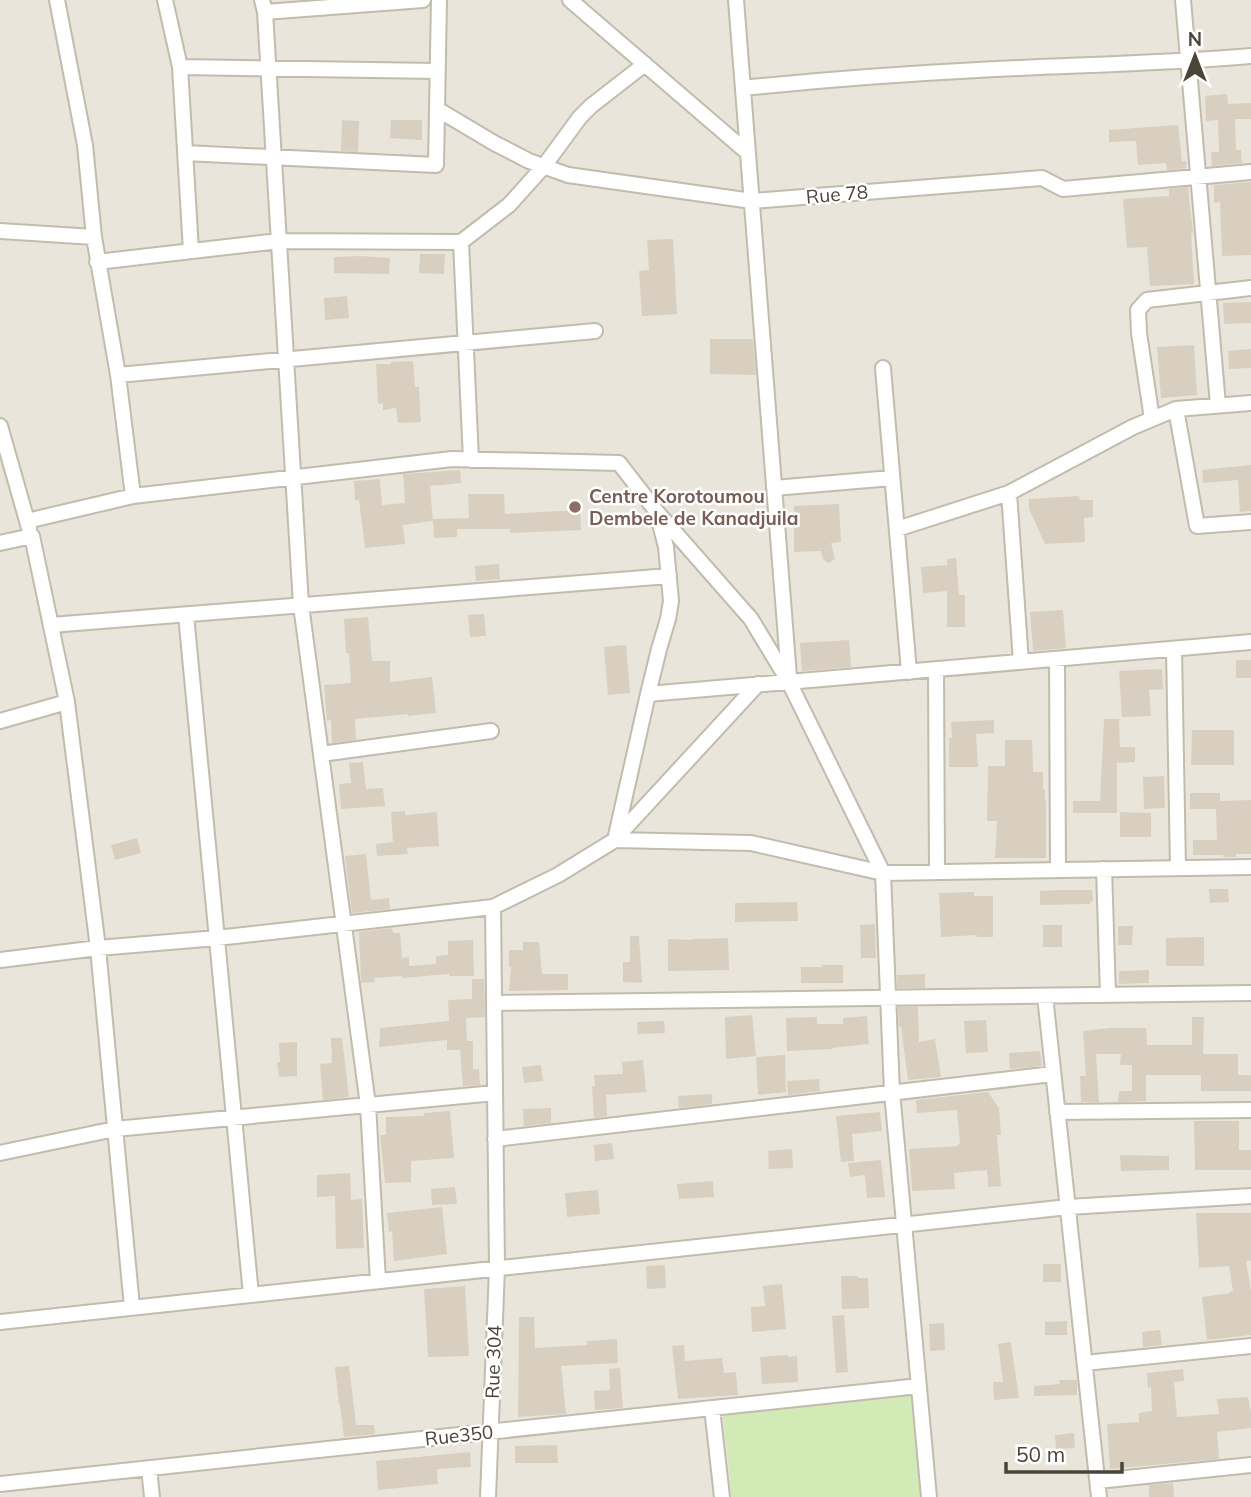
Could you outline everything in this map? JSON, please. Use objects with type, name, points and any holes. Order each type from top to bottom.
[{"type":"street","points":[[57,0],[85,145],[97,261],[118,375],[133,496]]},
{"type":"street","points":[[165,0],[180,67],[191,251]]},
{"type":"street","points":[[378,1281],[369,1105],[301,605],[264,6],[423,0]]},
{"type":"street","points":[[185,153],[436,165],[439,0]]},
{"type":"street","points":[[570,0],[748,153]]},
{"type":"street","points":[[736,0],[789,682]]},
{"type":"street","points":[[1183,0],[1218,405]]},
{"type":"street","points":[[743,88],[853,77],[1188,62],[1251,56]]},
{"type":"street","points":[[97,261],[279,241],[461,242],[509,205],[591,106],[645,64]]},
{"type":"street","points":[[180,67],[438,71]]},
{"type":"street","name":"Rue 78","points":[[437,109],[529,161],[568,175],[752,201],[1042,178],[1063,189],[1251,172]]},
{"type":"street","points":[[0,231],[94,237]]},
{"type":"street","points":[[461,242],[471,460]]},
{"type":"street","points":[[1152,419],[1138,310],[1147,300],[1251,288]]},
{"type":"street","points":[[118,375],[595,331]]},
{"type":"street","points":[[883,368],[909,671]]},
{"type":"street","points":[[897,528],[1009,493],[1133,427],[1175,409],[1251,403]]},
{"type":"street","points":[[1175,409],[1197,526],[1251,522]]},
{"type":"street","points":[[0,426],[32,536],[67,702],[98,948],[132,1307]]},
{"type":"street","points":[[27,521],[133,496],[452,459],[619,463],[657,512],[751,619],[789,682],[883,873],[892,1093],[929,1497]]},
{"type":"street","points":[[774,488],[892,478]]},
{"type":"street","points":[[1009,493],[1021,662]]},
{"type":"street","points":[[615,841],[671,601],[666,547],[657,512]]},
{"type":"street","points":[[0,543],[32,536]]},
{"type":"street","points":[[51,625],[669,576]]},
{"type":"street","points":[[186,615],[251,1295]]},
{"type":"street","points":[[648,694],[1251,642]]},
{"type":"street","points":[[1174,649],[1178,868]]},
{"type":"street","points":[[1058,659],[1058,870]]},
{"type":"street","points":[[936,669],[937,872]]},
{"type":"street","points":[[0,960],[493,907],[558,875],[615,841],[758,684]]},
{"type":"street","points":[[0,721],[67,702]]},
{"type":"street","points":[[321,754],[491,731]]},
{"type":"street","points":[[615,841],[751,843],[883,873],[1251,867]]},
{"type":"street","points":[[1104,869],[1108,995]]},
{"type":"street","name":"Rue 304","points":[[488,1497],[497,1268],[493,907]]},
{"type":"street","points":[[494,1003],[1251,993]]},
{"type":"street","points":[[1045,996],[1099,1497]]},
{"type":"street","points":[[495,1139],[1053,1074]]},
{"type":"street","points":[[0,1153],[115,1129],[495,1093]]},
{"type":"street","points":[[1058,1112],[1251,1110]]},
{"type":"street","points":[[0,1322],[1068,1207],[1251,1196]]},
{"type":"street","points":[[1085,1363],[1251,1346]]},
{"type":"street","name":"Rue350","points":[[0,1484],[919,1386]]},
{"type":"street","points":[[712,1408],[722,1497]]},
{"type":"street","points":[[1098,1481],[1251,1465]]},
{"type":"street","points":[[149,1468],[152,1497]]},
{"type":"shaded area","points":[[0,0],[1251,0],[1251,1497],[0,1497]]},
{"type":"green space","points":[[910,1394],[922,1497],[732,1497],[723,1415]]},
{"type":"building","points":[[1227,94],[1228,104],[1251,103],[1251,119],[1235,119],[1236,150],[1241,150],[1242,163],[1212,166],[1211,152],[1219,152],[1218,120],[1206,121],[1205,96]]},
{"type":"building","points":[[342,120],[359,121],[358,152],[341,151]]},
{"type":"building","points":[[391,120],[422,120],[422,140],[390,138]]},
{"type":"building","points":[[1178,125],[1182,161],[1186,161],[1186,168],[1167,170],[1166,163],[1138,165],[1136,141],[1109,142],[1109,130]]},
{"type":"building","points":[[1251,182],[1251,255],[1222,256],[1220,202],[1214,203],[1214,185]]},
{"type":"building","points":[[1188,187],[1193,233],[1194,284],[1150,286],[1147,247],[1127,248],[1123,199],[1169,196],[1169,189]]},
{"type":"building","points":[[673,239],[677,314],[642,316],[639,271],[649,270],[647,240]]},
{"type":"building","points":[[420,254],[445,254],[444,274],[419,273]]},
{"type":"building","points":[[334,257],[390,258],[389,274],[334,273]]},
{"type":"building","points":[[347,296],[349,318],[325,320],[324,298]]},
{"type":"building","points":[[1251,302],[1251,323],[1224,324],[1223,303]]},
{"type":"building","points":[[710,339],[753,339],[756,375],[710,374]]},
{"type":"building","points":[[1194,345],[1197,395],[1161,398],[1157,347]]},
{"type":"building","points":[[1251,349],[1251,368],[1229,369],[1228,351]]},
{"type":"building","points":[[413,361],[415,387],[419,387],[421,422],[398,423],[396,408],[383,410],[383,403],[378,404],[376,364]]},
{"type":"building","points":[[1251,465],[1251,511],[1240,512],[1238,480],[1203,483],[1202,470]]},
{"type":"building","points":[[460,470],[461,483],[430,486],[433,521],[403,525],[405,544],[365,548],[354,481],[380,479],[382,505],[405,503],[403,474]]},
{"type":"building","points":[[468,494],[504,494],[505,514],[580,510],[581,530],[510,533],[510,529],[457,529],[457,537],[434,538],[433,519],[469,518]]},
{"type":"building","points":[[1079,496],[1080,500],[1093,500],[1093,517],[1084,518],[1085,542],[1045,544],[1029,509],[1029,499]]},
{"type":"building","points":[[839,504],[841,542],[831,543],[835,559],[828,563],[823,559],[821,551],[794,552],[794,506]]},
{"type":"building","points":[[956,558],[959,595],[965,595],[965,627],[947,627],[947,591],[923,593],[921,567],[947,565],[947,559]]},
{"type":"building","points":[[499,564],[500,579],[476,581],[475,566]]},
{"type":"building","points":[[1063,610],[1066,648],[1033,651],[1030,612]]},
{"type":"building","points":[[484,614],[486,636],[470,637],[468,615]]},
{"type":"building","points":[[368,617],[372,661],[390,661],[390,682],[432,677],[436,713],[355,719],[356,740],[332,743],[331,720],[327,721],[324,685],[351,683],[344,619]]},
{"type":"building","points":[[849,640],[851,667],[802,671],[800,643]]},
{"type":"building","points":[[626,645],[630,693],[608,695],[604,647]]},
{"type":"building","points":[[1236,660],[1251,660],[1251,678],[1236,678]]},
{"type":"building","points":[[1162,669],[1163,689],[1149,690],[1151,716],[1122,717],[1119,671]]},
{"type":"building","points":[[1104,719],[1119,719],[1120,747],[1135,747],[1135,762],[1117,763],[1117,813],[1073,813],[1073,801],[1100,801]]},
{"type":"building","points":[[994,720],[994,733],[976,734],[978,767],[949,767],[951,722]]},
{"type":"building","points":[[1192,730],[1234,730],[1234,765],[1191,765]]},
{"type":"building","points":[[1005,740],[1032,740],[1033,772],[1043,772],[1046,858],[995,858],[997,821],[987,821],[988,766],[1005,766]]},
{"type":"building","points":[[363,762],[366,789],[383,788],[385,806],[341,809],[339,784],[351,783],[349,763]]},
{"type":"building","points":[[1164,776],[1165,808],[1144,809],[1143,777]]},
{"type":"building","points":[[1190,793],[1220,793],[1220,801],[1251,800],[1251,854],[1236,854],[1236,857],[1193,855],[1193,840],[1217,840],[1216,809],[1190,809]]},
{"type":"building","points":[[405,811],[405,815],[437,812],[439,846],[407,848],[408,854],[377,856],[376,844],[393,842],[391,812]]},
{"type":"building","points":[[1120,812],[1151,813],[1151,837],[1120,837]]},
{"type":"building","points":[[137,838],[141,853],[115,860],[111,845]]},
{"type":"building","points":[[366,854],[371,900],[389,898],[390,909],[352,913],[345,856]]},
{"type":"building","points":[[1209,889],[1228,889],[1229,902],[1210,903]]},
{"type":"building","points":[[1092,890],[1093,901],[1090,904],[1040,905],[1040,891]]},
{"type":"building","points":[[974,892],[974,896],[993,896],[993,937],[941,937],[939,893]]},
{"type":"building","points":[[797,902],[798,921],[735,922],[735,903]]},
{"type":"building","points":[[875,924],[876,958],[861,958],[860,925]]},
{"type":"building","points":[[1043,925],[1062,925],[1062,947],[1043,947]]},
{"type":"building","points":[[1118,926],[1133,926],[1132,945],[1118,945]]},
{"type":"building","points":[[392,928],[393,933],[400,933],[402,958],[409,957],[409,966],[436,964],[436,956],[448,955],[448,941],[473,940],[474,976],[402,976],[374,978],[374,982],[361,983],[359,932]]},
{"type":"building","points":[[630,936],[639,936],[642,983],[623,982],[623,962],[630,962]]},
{"type":"building","points":[[1204,937],[1204,966],[1166,966],[1166,938]]},
{"type":"building","points":[[728,938],[729,970],[668,971],[668,939]]},
{"type":"building","points":[[523,942],[539,942],[542,974],[568,974],[568,990],[509,991],[509,950],[523,950]]},
{"type":"building","points":[[843,965],[843,983],[801,983],[801,967]]},
{"type":"building","points":[[1149,970],[1149,983],[1119,984],[1119,971]]},
{"type":"building","points":[[925,974],[925,988],[897,988],[897,975]]},
{"type":"building","points":[[472,979],[484,979],[485,1017],[466,1018],[467,1041],[473,1041],[473,1070],[479,1069],[480,1085],[463,1086],[460,1050],[447,1050],[447,1040],[379,1047],[380,1028],[449,1021],[448,1000],[472,999]]},
{"type":"building","points":[[898,1007],[918,1007],[919,1042],[935,1039],[941,1077],[908,1080]]},
{"type":"building","points":[[752,1015],[756,1056],[726,1059],[725,1017]]},
{"type":"building","points":[[867,1016],[869,1044],[787,1051],[786,1018],[817,1017],[817,1024],[843,1024],[843,1018]]},
{"type":"building","points":[[1192,1017],[1204,1017],[1203,1054],[1238,1054],[1238,1075],[1251,1075],[1251,1091],[1201,1091],[1201,1075],[1146,1075],[1146,1101],[1118,1102],[1119,1091],[1132,1091],[1132,1065],[1120,1065],[1121,1054],[1096,1054],[1099,1102],[1081,1102],[1080,1076],[1086,1076],[1083,1031],[1146,1028],[1147,1045],[1192,1045]]},
{"type":"building","points":[[986,1020],[988,1052],[966,1053],[964,1021]]},
{"type":"building","points":[[664,1021],[665,1033],[638,1034],[637,1022]]},
{"type":"building","points":[[331,1038],[342,1038],[349,1097],[323,1100],[320,1064],[332,1063]]},
{"type":"building","points":[[297,1042],[297,1076],[279,1077],[279,1043]]},
{"type":"building","points":[[1040,1051],[1042,1066],[1010,1069],[1009,1053]]},
{"type":"building","points":[[785,1055],[786,1092],[758,1095],[756,1057]]},
{"type":"building","points":[[643,1060],[646,1092],[606,1095],[607,1116],[594,1118],[594,1075],[623,1074],[622,1062]]},
{"type":"building","points":[[541,1065],[543,1081],[524,1083],[522,1067]]},
{"type":"building","points":[[819,1079],[820,1091],[788,1095],[787,1081]]},
{"type":"building","points":[[988,1092],[999,1108],[1001,1135],[997,1135],[1001,1186],[988,1187],[987,1170],[954,1173],[955,1189],[912,1191],[909,1149],[960,1144],[957,1110],[917,1113],[916,1100]]},
{"type":"building","points":[[712,1094],[712,1104],[679,1108],[678,1096]]},
{"type":"building","points":[[551,1108],[551,1123],[524,1126],[523,1109]]},
{"type":"building","points":[[450,1111],[454,1158],[411,1161],[411,1182],[385,1183],[380,1135],[386,1135],[386,1117],[424,1116],[424,1113]]},
{"type":"building","points":[[880,1112],[882,1131],[852,1134],[854,1161],[841,1162],[836,1116]]},
{"type":"building","points":[[1194,1121],[1239,1121],[1239,1150],[1251,1150],[1251,1170],[1195,1170]]},
{"type":"building","points":[[612,1143],[614,1159],[595,1161],[594,1145]]},
{"type":"building","points":[[792,1149],[793,1168],[769,1169],[768,1151]]},
{"type":"building","points":[[1120,1155],[1169,1156],[1169,1170],[1121,1171]]},
{"type":"building","points":[[881,1160],[885,1197],[867,1198],[865,1175],[850,1177],[848,1163]]},
{"type":"building","points":[[350,1173],[351,1200],[362,1199],[364,1248],[336,1249],[335,1196],[317,1197],[317,1175]]},
{"type":"building","points":[[713,1181],[714,1197],[679,1199],[677,1184]]},
{"type":"building","points":[[455,1187],[457,1204],[432,1205],[431,1189]]},
{"type":"building","points":[[598,1190],[600,1214],[567,1217],[565,1193]]},
{"type":"building","points":[[442,1207],[447,1254],[394,1261],[392,1231],[389,1232],[387,1213]]},
{"type":"building","points":[[1196,1213],[1251,1213],[1251,1261],[1246,1261],[1251,1291],[1251,1335],[1207,1340],[1202,1297],[1233,1291],[1229,1266],[1199,1268]]},
{"type":"building","points":[[1043,1264],[1061,1264],[1061,1282],[1043,1282]]},
{"type":"building","points":[[665,1265],[666,1288],[647,1289],[646,1266]]},
{"type":"building","points":[[841,1276],[868,1278],[869,1308],[842,1309]]},
{"type":"building","points":[[782,1284],[786,1329],[752,1332],[751,1307],[765,1306],[763,1286]]},
{"type":"building","points":[[465,1286],[469,1356],[428,1357],[424,1289]]},
{"type":"building","points":[[844,1315],[848,1372],[836,1373],[832,1316]]},
{"type":"building","points":[[519,1317],[534,1317],[535,1348],[587,1345],[587,1341],[617,1339],[618,1363],[561,1366],[566,1414],[518,1417]]},
{"type":"building","points":[[1067,1321],[1067,1335],[1045,1335],[1045,1322]]},
{"type":"building","points":[[944,1323],[945,1350],[930,1351],[929,1324]]},
{"type":"building","points":[[1160,1330],[1162,1345],[1143,1347],[1142,1332]]},
{"type":"building","points":[[1011,1342],[1019,1398],[994,1400],[993,1382],[1003,1382],[998,1344]]},
{"type":"building","points":[[684,1345],[685,1361],[722,1358],[724,1373],[736,1372],[738,1395],[678,1399],[672,1346]]},
{"type":"building","points":[[797,1356],[798,1382],[762,1384],[760,1357]]},
{"type":"building","points":[[349,1366],[356,1425],[374,1425],[375,1434],[344,1437],[335,1367]]},
{"type":"building","points":[[620,1368],[623,1408],[595,1410],[594,1391],[610,1390],[609,1369]]},
{"type":"building","points":[[1183,1369],[1184,1381],[1174,1382],[1177,1417],[1219,1414],[1217,1399],[1248,1397],[1251,1428],[1217,1432],[1219,1459],[1110,1469],[1107,1424],[1139,1422],[1139,1413],[1152,1411],[1151,1387],[1148,1388],[1147,1373]]},
{"type":"building","points":[[1059,1380],[1077,1380],[1077,1395],[1034,1396],[1034,1386],[1060,1384]]},
{"type":"building","points":[[1074,1433],[1075,1448],[1056,1449],[1055,1435]]},
{"type":"building","points":[[557,1445],[558,1463],[515,1463],[515,1446]]},
{"type":"building","points":[[470,1452],[471,1467],[437,1469],[438,1484],[378,1490],[376,1461]]},
{"type":"building","points":[[1173,1483],[1174,1497],[1149,1497],[1149,1485]]},
{"type":"place","name":"Centre Korotoumou Dembele de Kanadjuila","points":[[575,507]]}]
